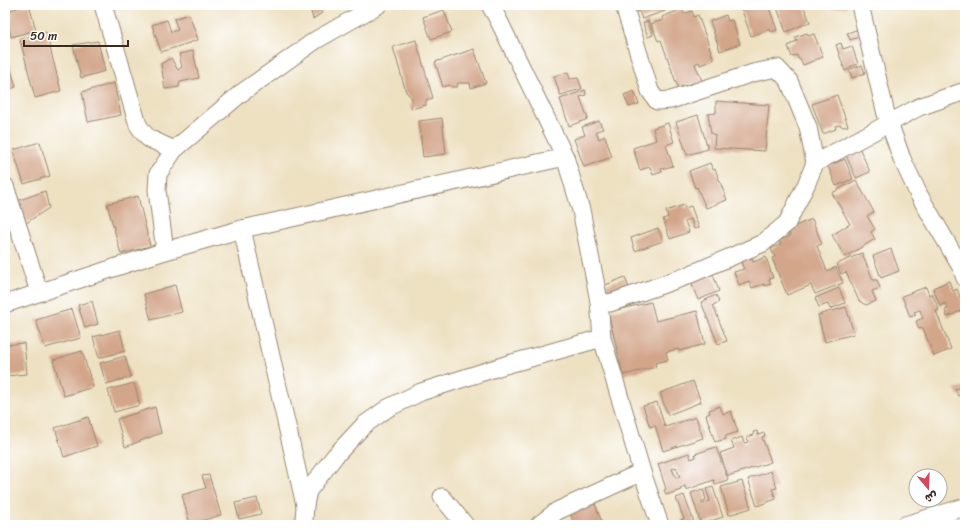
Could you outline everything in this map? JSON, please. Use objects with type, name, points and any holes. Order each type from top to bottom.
[{"type":"street","points":[[103,5],[138,125],[148,138],[174,150]]},
{"type":"street","points":[[165,251],[157,190],[158,174],[174,150],[240,94],[316,40],[378,5]]},
{"type":"street","points":[[490,5],[564,157],[581,210],[599,301],[602,338],[642,472],[660,525]]},
{"type":"street","points":[[599,301],[610,303],[684,277],[763,243],[787,222],[806,185],[815,163],[808,127],[789,81],[777,68],[753,73],[671,100],[657,101],[650,91],[624,5]]},
{"type":"street","points":[[860,5],[886,114],[902,159],[920,196],[961,267],[965,278]]},
{"type":"street","points":[[815,163],[919,107],[965,91]]},
{"type":"street","points":[[5,304],[165,251],[242,229],[564,157]]},
{"type":"street","points":[[5,186],[39,292]]},
{"type":"street","points":[[242,229],[305,505]]},
{"type":"street","points":[[305,525],[305,505],[308,491],[335,456],[364,425],[388,408],[421,392],[602,338]]},
{"type":"street","points":[[539,525],[557,511],[642,472]]},
{"type":"street","points":[[442,497],[465,525]]},
{"type":"street","points":[[905,525],[965,506]]},
{"type":"building","points":[[29,5],[36,30],[11,37],[5,11]]},
{"type":"building","points":[[309,5],[329,5],[329,8],[322,8],[322,13],[313,19]]},
{"type":"building","points":[[629,5],[663,5],[665,11],[642,19],[639,11],[632,14]]},
{"type":"building","points":[[740,5],[768,5],[777,30],[771,32],[770,29],[751,36]]},
{"type":"building","points":[[776,5],[803,5],[810,22],[786,32]]},
{"type":"building","points":[[829,5],[846,5],[847,7],[830,8]]},
{"type":"building","points":[[682,9],[684,14],[692,11],[694,17],[698,15],[714,60],[700,65],[699,62],[695,64],[703,83],[694,86],[693,83],[678,88],[661,40],[658,41],[651,24],[663,20],[662,17]]},
{"type":"building","points":[[444,10],[452,32],[431,39],[423,17]]},
{"type":"building","points":[[189,14],[198,40],[161,52],[152,25],[167,20],[171,32],[178,30],[174,19]]},
{"type":"building","points":[[726,15],[728,21],[732,20],[740,44],[720,51],[710,21]]},
{"type":"building","points":[[648,21],[653,35],[648,37],[643,23]]},
{"type":"building","points":[[859,29],[862,36],[850,40],[847,33]]},
{"type":"building","points":[[46,32],[61,91],[35,98],[20,39]]},
{"type":"building","points":[[807,33],[808,36],[814,34],[823,57],[803,65],[800,58],[798,59],[797,55],[792,57],[788,46],[797,41],[795,37]]},
{"type":"building","points":[[416,40],[433,98],[426,100],[426,105],[411,109],[412,98],[406,92],[393,47]]},
{"type":"building","points":[[98,41],[105,71],[81,78],[73,45]]},
{"type":"building","points":[[841,43],[843,49],[852,46],[858,64],[850,67],[851,69],[862,65],[865,73],[852,78],[849,69],[845,71],[836,45]]},
{"type":"building","points":[[474,49],[486,83],[471,88],[470,83],[458,83],[457,87],[452,87],[449,85],[443,87],[435,62]]},
{"type":"building","points":[[193,51],[199,78],[180,82],[179,87],[165,89],[161,64],[171,58],[178,70],[182,67],[179,54]]},
{"type":"building","points":[[10,66],[16,87],[5,91],[5,68]]},
{"type":"building","points":[[568,72],[570,79],[578,78],[582,89],[560,95],[554,76]]},
{"type":"building","points":[[114,83],[121,115],[88,122],[82,92]]},
{"type":"building","points":[[585,90],[586,95],[580,97],[588,119],[569,126],[560,99]]},
{"type":"building","points":[[634,91],[639,104],[629,107],[624,95]]},
{"type":"building","points":[[837,95],[848,126],[835,126],[836,129],[823,134],[812,104]]},
{"type":"building","points":[[716,101],[769,105],[765,151],[714,148],[715,135],[711,133],[708,114],[716,113]]},
{"type":"building","points":[[698,115],[708,149],[687,155],[676,122]]},
{"type":"building","points":[[442,118],[446,154],[423,157],[419,121]]},
{"type":"building","points":[[599,121],[603,129],[596,131],[599,139],[605,136],[612,157],[584,167],[574,139],[585,135],[582,127]]},
{"type":"building","points":[[668,123],[674,142],[666,145],[673,166],[661,169],[662,172],[653,175],[650,167],[640,170],[633,148],[656,140],[653,128]]},
{"type":"building","points":[[40,142],[50,176],[24,184],[13,150]]},
{"type":"building","points":[[858,145],[870,172],[856,178],[844,151]]},
{"type":"building","points":[[845,159],[853,179],[836,186],[828,166]]},
{"type":"building","points":[[710,163],[713,170],[715,169],[727,200],[706,208],[697,187],[695,188],[689,171]]},
{"type":"building","points":[[856,180],[874,212],[867,216],[875,229],[871,232],[875,239],[845,257],[832,235],[850,224],[832,193]]},
{"type":"building","points":[[45,191],[49,208],[23,225],[14,202]]},
{"type":"building","points":[[138,196],[150,246],[121,254],[107,204]]},
{"type":"building","points":[[5,201],[15,225],[6,229],[9,241],[5,244]]},
{"type":"building","points":[[684,205],[685,208],[691,206],[699,228],[694,229],[691,219],[685,221],[689,232],[670,239],[663,219],[668,217],[666,211]]},
{"type":"building","points":[[812,219],[822,244],[817,246],[827,271],[836,267],[843,283],[815,294],[811,285],[787,295],[772,258],[775,257],[771,249],[781,244],[779,241],[790,236],[788,229]]},
{"type":"building","points":[[658,228],[663,241],[635,251],[631,238]]},
{"type":"building","points":[[891,249],[899,271],[881,278],[873,256]]},
{"type":"building","points":[[862,253],[873,280],[877,280],[880,288],[872,291],[876,301],[866,305],[859,301],[846,272],[841,274],[837,264]]},
{"type":"building","points":[[766,257],[773,278],[769,279],[771,284],[765,286],[764,284],[752,288],[749,281],[739,285],[734,272],[744,269],[741,262],[752,258],[753,262]]},
{"type":"building","points":[[712,272],[719,291],[698,300],[690,280]]},
{"type":"building","points":[[625,277],[630,291],[609,300],[603,286]]},
{"type":"building","points":[[949,281],[953,291],[957,289],[962,302],[960,303],[963,310],[947,317],[945,310],[948,309],[945,303],[940,306],[933,288]]},
{"type":"building","points":[[175,285],[182,312],[151,320],[144,294]]},
{"type":"building","points":[[926,287],[929,295],[932,293],[939,310],[936,311],[951,349],[934,356],[923,328],[919,329],[916,321],[923,318],[920,310],[914,312],[916,315],[910,317],[902,296]]},
{"type":"building","points":[[839,288],[845,303],[830,309],[828,304],[819,307],[815,298]]},
{"type":"building","points":[[716,295],[719,302],[713,305],[727,341],[718,344],[701,302]]},
{"type":"building","points":[[92,301],[98,324],[85,328],[78,305]]},
{"type":"building","points":[[651,302],[656,321],[697,311],[705,344],[679,351],[678,349],[666,352],[668,360],[655,363],[656,367],[623,375],[608,312]]},
{"type":"building","points":[[846,307],[854,334],[825,342],[818,315]]},
{"type":"building","points":[[72,309],[81,338],[45,348],[36,320]]},
{"type":"building","points":[[120,330],[125,351],[99,358],[93,337]]},
{"type":"building","points":[[24,343],[27,374],[5,376],[5,345]]},
{"type":"building","points":[[82,351],[93,387],[64,396],[53,360]]},
{"type":"building","points":[[125,356],[131,377],[106,384],[100,363]]},
{"type":"building","points":[[693,381],[701,402],[668,415],[660,393]]},
{"type":"building","points":[[134,383],[140,405],[114,412],[108,390]]},
{"type":"building","points":[[965,386],[965,401],[962,394],[958,396],[955,389]]},
{"type":"building","points":[[657,402],[665,427],[696,417],[703,438],[663,451],[655,425],[650,427],[643,406]]},
{"type":"building","points":[[720,406],[723,414],[731,411],[738,432],[725,436],[726,439],[715,442],[706,415],[710,413],[709,410]]},
{"type":"building","points":[[155,407],[161,433],[125,447],[117,419]]},
{"type":"building","points":[[88,417],[97,446],[64,457],[55,428]]},
{"type":"building","points":[[757,431],[758,435],[764,433],[765,436],[762,437],[771,462],[728,476],[720,453],[734,448],[731,441],[742,437],[744,443],[748,442],[747,437],[754,435],[753,432]]},
{"type":"building","points":[[716,447],[728,480],[715,484],[714,480],[686,490],[685,486],[680,488],[681,490],[666,495],[664,490],[666,489],[658,464],[689,453],[691,459],[696,457],[695,454]],"holes":[[[676,467],[680,477],[676,478],[672,469]]]},
{"type":"building","points":[[771,471],[777,488],[772,489],[776,499],[757,506],[748,479]]},
{"type":"building","points":[[209,475],[221,515],[190,524],[182,495],[206,488],[202,476]]},
{"type":"building","points":[[742,481],[751,508],[729,515],[721,487]]},
{"type":"building","points":[[713,487],[723,517],[701,524],[691,493],[703,489],[706,500],[701,502],[702,504],[710,501],[706,489]]},
{"type":"building","points":[[684,495],[695,525],[683,525],[681,520],[684,519],[676,498]]},
{"type":"building","points":[[257,498],[261,514],[239,519],[235,503]]},
{"type":"building","points":[[595,504],[603,525],[574,525],[570,513]]}]
